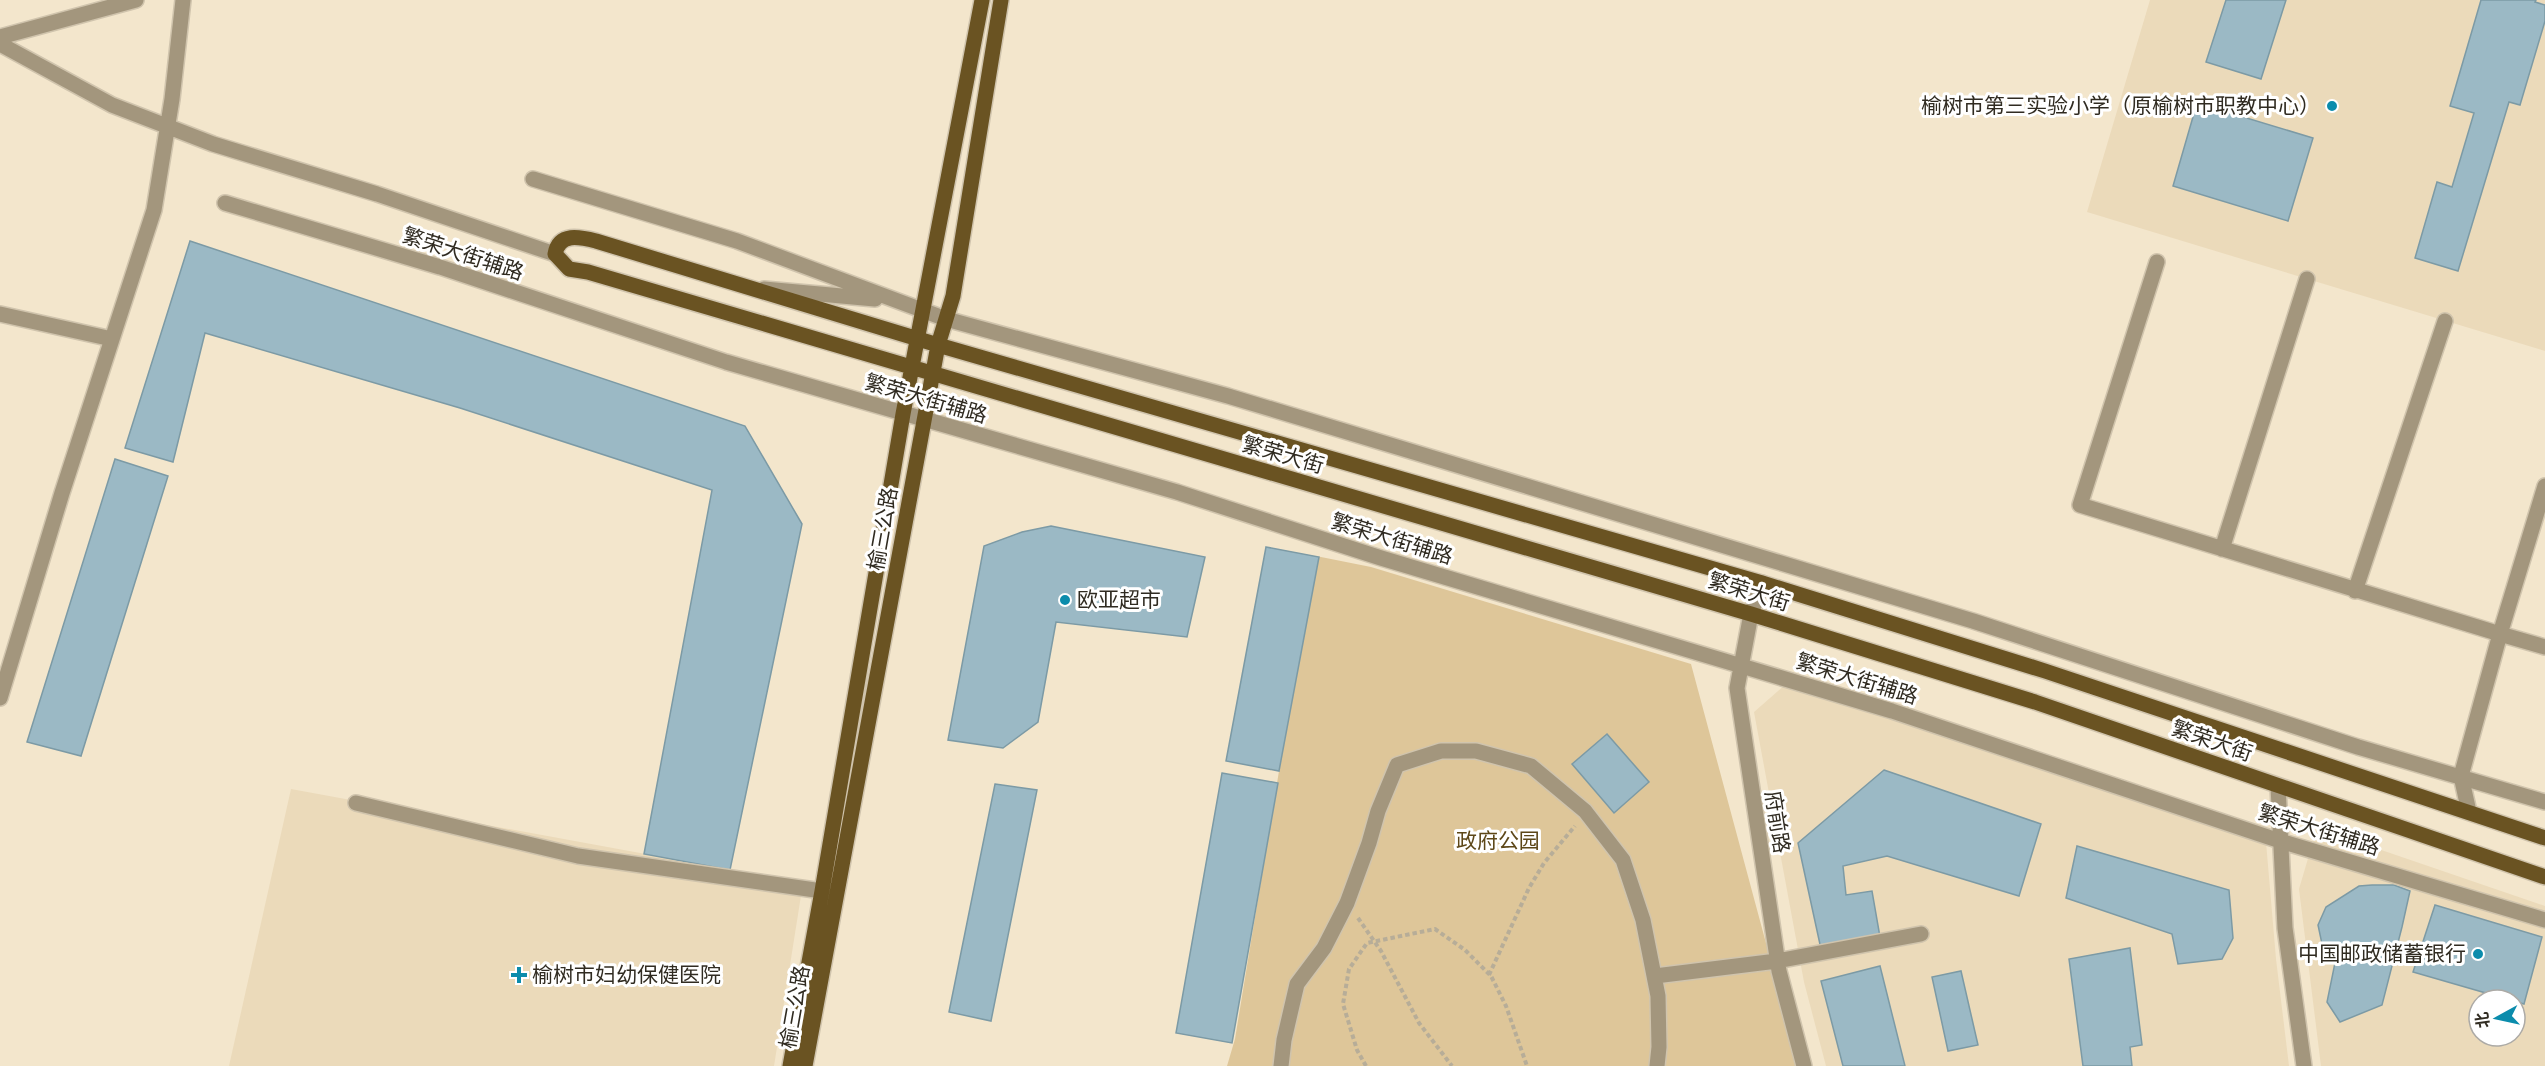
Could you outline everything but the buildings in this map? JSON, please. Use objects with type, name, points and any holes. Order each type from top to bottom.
[{"type":"main road","name":"榆三公路","points":[[790,1066],[903,414],[982,0]]},
{"type":"main road","name":"榆三公路","points":[[805,1066],[938,345],[953,296],[1001,0]]},
{"type":"main road","name":"繁荣大街","points":[[2545,838],[2045,671],[1762,583],[938,345],[576,236],[564,239],[556,246],[555,254],[569,269],[600,275],[913,367],[1751,615],[2035,702],[2545,877]]},
{"type":"street","points":[[0,37],[136,0]]},
{"type":"street","points":[[0,698],[62,493],[154,210],[168,127],[183,0]]},
{"type":"street","points":[[0,44],[112,105],[168,127],[213,144],[377,194],[555,254]]},
{"type":"street","points":[[533,179],[737,241],[946,319],[1285,413],[1973,621],[2358,747],[2545,802]]},
{"type":"street","name":"繁荣大街辅路","points":[[225,203],[440,267],[726,362],[1176,492],[1381,558],[1892,711],[2280,841],[2545,920]]},
{"type":"street","points":[[2157,262],[2080,505],[2355,591],[2545,647]]},
{"type":"street","points":[[2223,549],[2307,279]]},
{"type":"street","points":[[750,288],[896,300]]},
{"type":"street","points":[[0,314],[112,339]]},
{"type":"street","points":[[2355,591],[2445,321]]},
{"type":"street","points":[[2469,812],[2461,776],[2500,634],[2545,486]]},
{"type":"street","name":"府前路","points":[[1762,583],[1751,615],[1737,688],[1777,961],[1804,1066]]},
{"type":"street","points":[[1281,1066],[1284,1040],[1297,984],[1324,948],[1347,903],[1378,811],[1397,765],[1441,751],[1476,751],[1531,766],[1585,811],[1623,860],[1643,920],[1655,976],[1659,1047],[1656,1066]]},
{"type":"street","points":[[2278,786],[2286,928],[2304,1066]]},
{"type":"street","points":[[356,803],[578,856],[822,891]]},
{"type":"street","points":[[1655,976],[1777,961],[1921,934]]},
{"type":"path","points":[[1489,975],[1529,888],[1544,863],[1573,830],[1585,811]]},
{"type":"path","points":[[1347,903],[1375,942],[1419,1023],[1452,1066]]},
{"type":"path","points":[[1366,1066],[1357,1050],[1343,1004],[1349,969],[1367,943],[1435,929],[1465,950],[1489,975],[1506,1006],[1527,1066]]},
{"type":"shaded area","name":"榆树市第三实验小学（原榆树市职教中心）","points":[[2150,0],[2545,0],[2545,351],[2087,212]]},
{"type":"shaded area","points":[[1786,684],[2266,842],[2276,959],[2289,1066],[1826,1066],[1804,982],[1754,712]]},
{"type":"shaded area","name":"榆树市妇幼保健医院","points":[[291,789],[803,883],[774,1066],[229,1066]]},
{"type":"shaded area","points":[[2317,828],[2545,906],[2545,1066],[2321,1066],[2299,889]]},
{"type":"green space","name":"政府公园","points":[[1316,556],[1371,567],[1691,664],[1799,1066],[1227,1066],[1235,1039],[1279,771],[1319,557]]},
{"type":"place","name":"榆树市第三实验小学（原榆树市职教中心）","points":[[2332,106]]},
{"type":"place","name":"欧亚超市","points":[[1065,600]]},
{"type":"place","name":"中国邮政储蓄银行","points":[[2478,954]]},
{"type":"place","name":"榆树市妇幼保健医院","points":[[519,975]]}]
